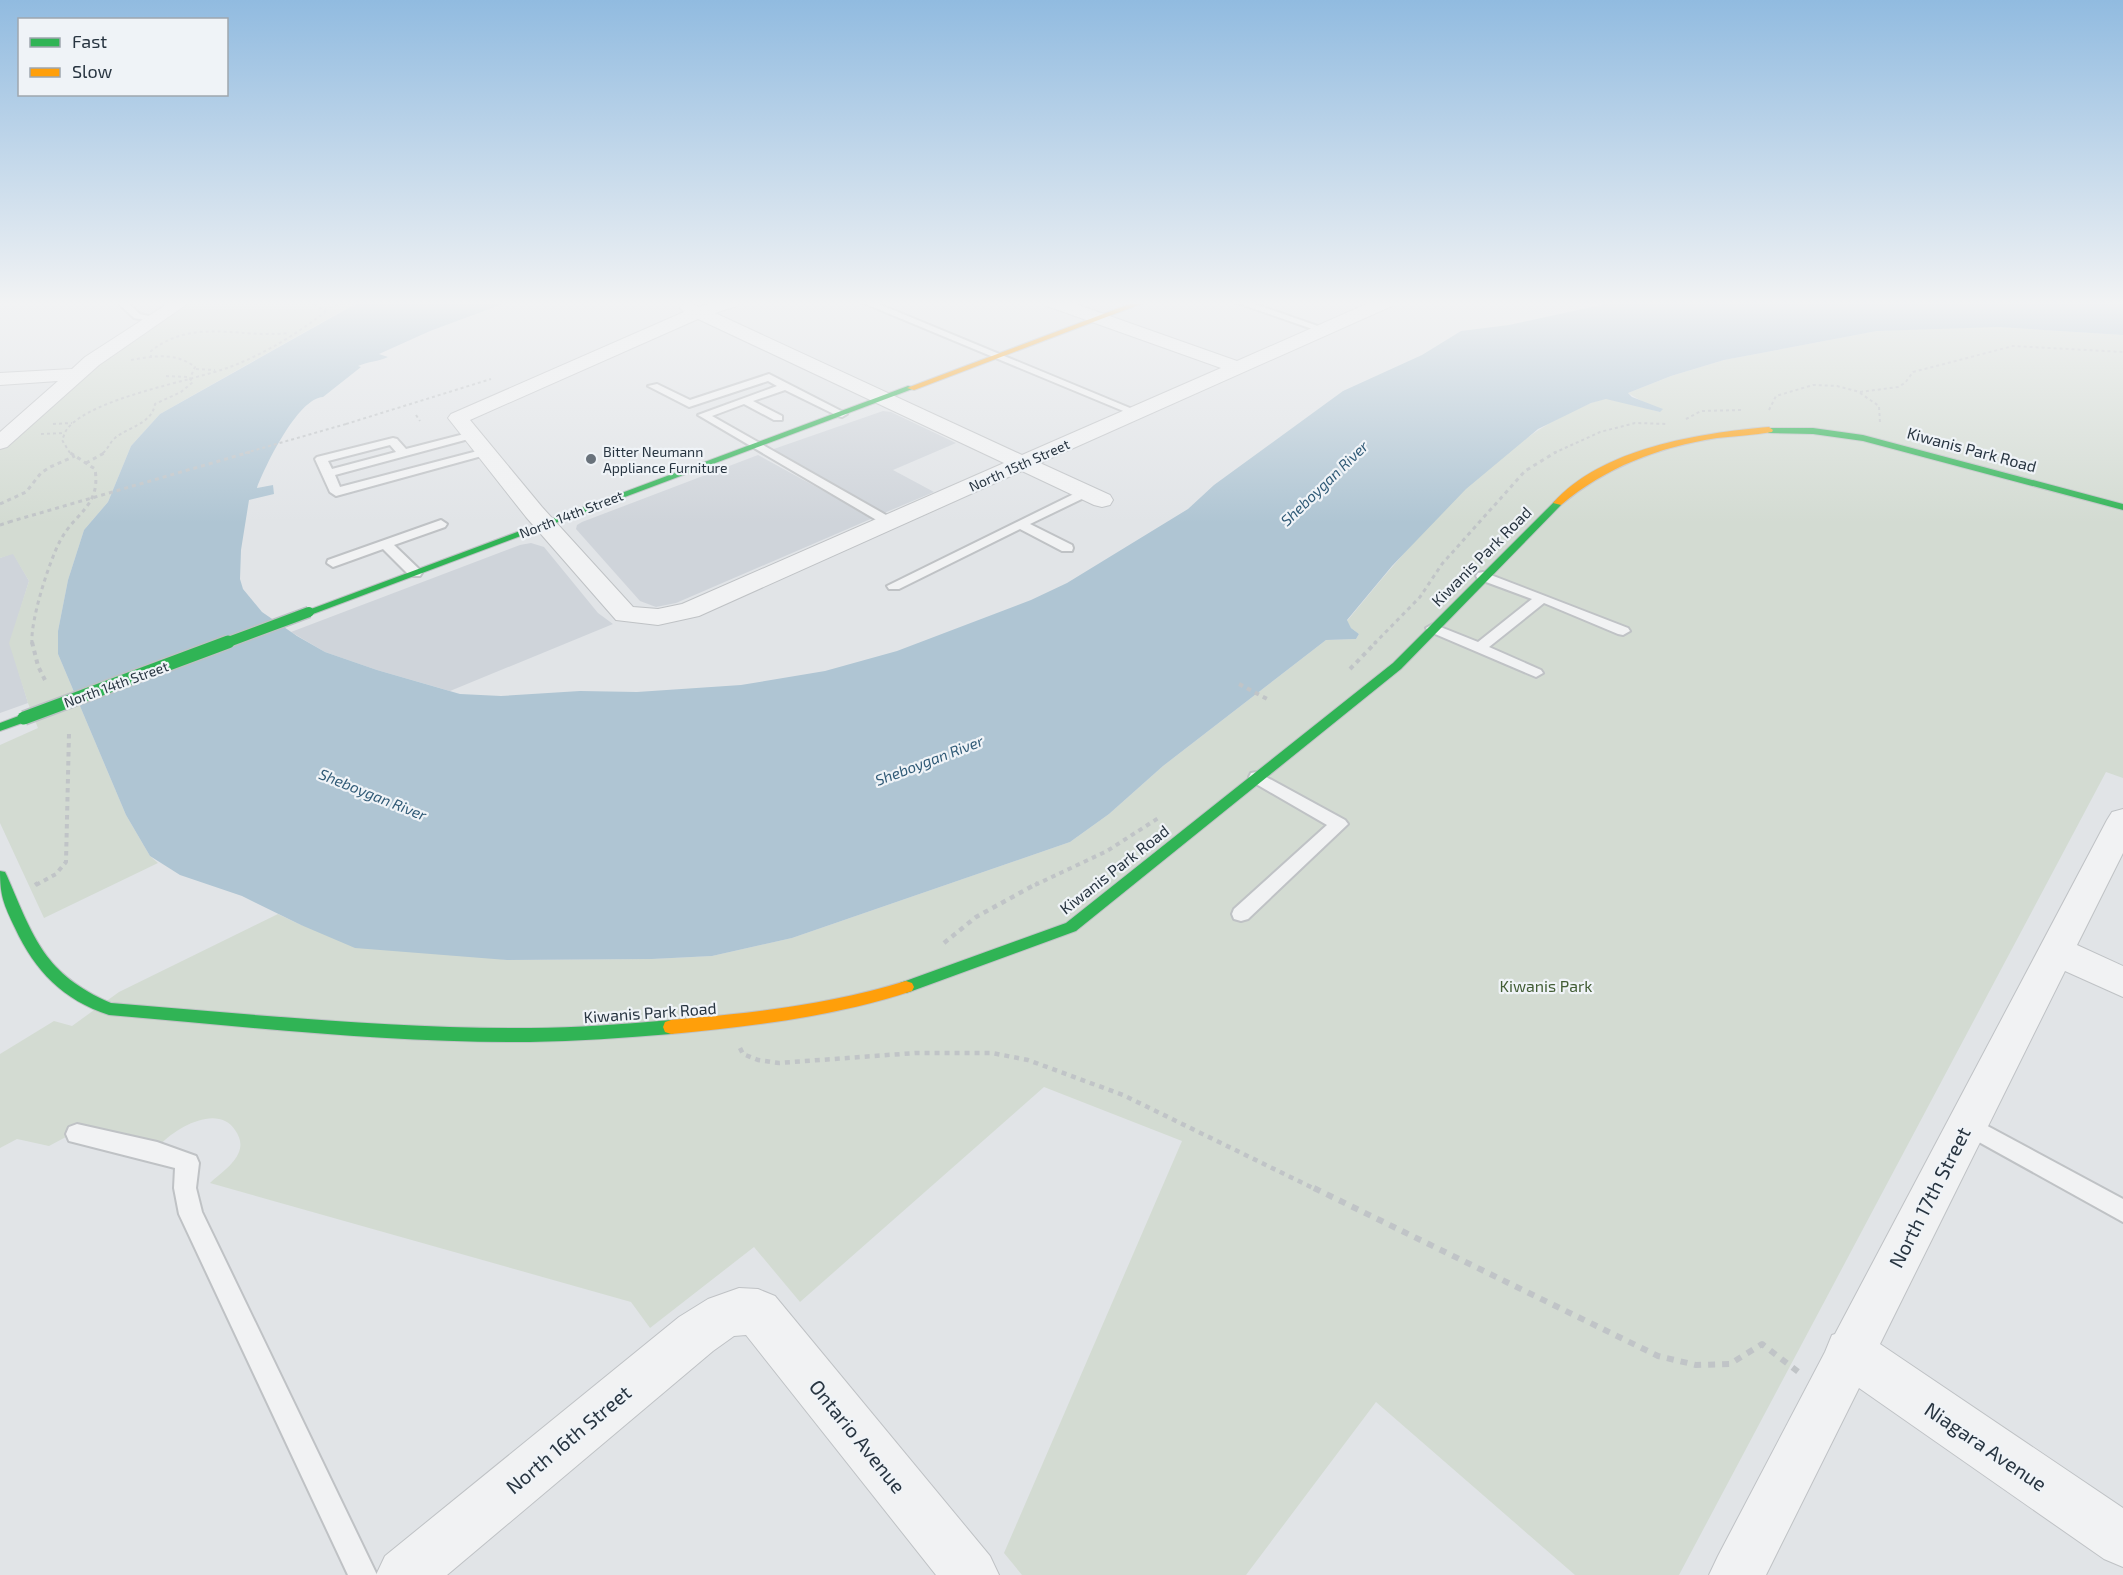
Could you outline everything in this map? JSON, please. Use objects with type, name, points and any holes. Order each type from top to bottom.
[{"type":"street","points":[[0,379],[55,376]]},
{"type":"street","points":[[0,443],[76,376]]},
{"type":"street","points":[[545,524],[472,435],[581,376]]},
{"type":"street","points":[[836,376],[1094,496]]},
{"type":"street","name":"North 14th Street","points":[[0,727],[946,376]]},
{"type":"street","name":"North 15th Street","points":[[545,524],[620,611],[630,615],[648,617],[669,616],[686,612],[1222,376]]},
{"type":"street","name":"Kiwanis Park Road","points":[[9,897],[38,957],[52,978],[74,995],[109,1009],[478,1036],[620,1033],[787,1015],[876,998],[1071,927],[1396,666],[1570,490],[1589,478],[1637,456],[1699,438],[1747,430],[1817,431],[1887,443],[2123,507]]},
{"type":"street","name":"North 17th Street","points":[[1737,1575],[2123,820]]},
{"type":"street","points":[[0,876],[9,897]]},
{"type":"street","points":[[2056,951],[2123,982]]},
{"type":"street","name":"North 16th Street","points":[[404,1575],[696,1334],[718,1318],[738,1310]]},
{"type":"street","name":"Ontario Avenue","points":[[738,1310],[758,1312],[971,1575]]},
{"type":"street","name":"Niagara Avenue","points":[[1838,1374],[2123,1540]]},
{"type":"lane","points":[[1046,376],[1137,413]]},
{"type":"lane","points":[[653,386],[689,405],[769,377],[842,414]]},
{"type":"lane","points":[[786,386],[703,415],[889,522]]},
{"type":"lane","points":[[744,400],[778,418]]},
{"type":"lane","points":[[472,435],[336,492],[328,474],[404,453],[472,435]]},
{"type":"lane","points":[[894,586],[1020,524],[1094,496]]},
{"type":"lane","points":[[333,563],[441,524]]},
{"type":"lane","points":[[1020,524],[1067,548]]},
{"type":"lane","points":[[385,544],[415,573]]},
{"type":"lane","points":[[1483,576],[1623,631]]},
{"type":"lane","points":[[1479,648],[1542,598]]},
{"type":"lane","points":[[1433,628],[1536,673]]},
{"type":"lane","points":[[1241,914],[1339,824],[1257,777]]},
{"type":"lane","points":[[1967,1124],[2123,1211]]},
{"type":"lane","points":[[77,1134],[157,1152],[188,1163],[185,1173],[185,1191],[191,1214],[363,1575]]},
{"type":"path","points":[[166,376],[191,379]]},
{"type":"path","points":[[86,463],[106,452],[116,438],[135,428],[154,410],[155,404],[190,386],[193,382],[191,379],[193,376]]},
{"type":"path","points":[[48,685],[35,659],[31,624],[62,539],[92,501],[99,484],[95,469],[65,450],[62,440],[73,423],[92,411],[203,376]]},
{"type":"path","points":[[0,525],[346,424],[491,379]]},
{"type":"path","points":[[1860,392],[1879,406],[1880,423],[1886,434],[1887,443]]},
{"type":"path","points":[[416,415],[420,421]]},
{"type":"path","points":[[0,504],[27,492],[41,473],[50,466],[76,456]]},
{"type":"path","points":[[1239,684],[1269,700]]},
{"type":"path","points":[[9,897],[56,874],[66,862],[69,731]]},
{"type":"path","points":[[729,1022],[743,1054],[758,1060],[779,1063],[915,1053],[992,1053],[1028,1060],[1123,1095],[1658,1356],[1696,1365],[1730,1364],[1762,1344],[1838,1374]]},
{"type":"shaded area","points":[[883,411],[891,412],[956,443],[893,470],[934,492],[884,513],[768,451]]},
{"type":"shaded area","points":[[758,455],[873,518],[676,603],[656,607],[640,601],[576,529],[577,525],[582,522]]},
{"type":"shaded area","points":[[531,543],[544,547],[598,613],[613,624],[450,691],[325,652],[291,632],[520,545]]},
{"type":"shaded area","points":[[13,553],[29,581],[10,643],[28,703],[0,713],[0,558]]},
{"type":"green space","points":[[78,376],[228,376],[160,414],[131,446],[108,502],[84,530],[68,580],[58,631],[58,654],[126,815],[150,856],[158,863],[44,918],[0,823],[0,745],[38,728],[9,643],[29,581],[13,554],[0,558],[0,446]]},
{"type":"green space","name":"Kiwanis Park","points":[[1671,376],[2123,376],[2123,778],[2106,772],[1679,1575],[1575,1575],[1376,1402],[1246,1575],[1022,1575],[1004,1553],[1182,1141],[1044,1087],[800,1302],[754,1247],[650,1328],[631,1302],[210,1183],[234,1161],[240,1146],[235,1130],[228,1122],[219,1119],[208,1119],[187,1125],[161,1144],[79,1130],[49,1146],[17,1139],[0,1148],[0,1054],[54,1021],[72,1026],[119,992],[278,914],[301,925],[507,960],[652,959],[712,956],[792,938],[1070,842],[1109,814],[1163,766],[1326,640],[1356,639],[1359,634],[1351,628],[1347,621],[1423,532],[1482,474],[1513,448],[1545,426],[1584,406],[1607,399],[1627,402],[1660,412],[1628,393]]},
{"type":"water","name":"Sheboygan River","points":[[228,376],[350,376],[323,397],[313,400],[293,420],[267,465],[257,488],[273,485],[274,494],[249,500],[241,550],[240,579],[243,589],[262,612],[325,652],[460,694],[501,696],[580,691],[637,692],[741,685],[825,671],[897,651],[1031,600],[1067,583],[1188,509],[1214,485],[1343,391],[1377,376],[1673,376],[1628,393],[1632,397],[1663,409],[1660,412],[1606,399],[1591,403],[1538,429],[1466,489],[1392,566],[1347,620],[1351,628],[1359,634],[1356,639],[1326,640],[1163,766],[1109,814],[1070,842],[792,938],[712,956],[652,959],[507,960],[355,948],[242,896],[180,875],[150,856],[126,815],[58,654],[58,631],[68,580],[84,530],[108,502],[131,446],[160,414]]},
{"type":"traffic: fast","points":[[309,612],[911,388]]},
{"type":"traffic: fast","points":[[1769,430],[1813,431],[1863,438],[2123,507]]},
{"type":"traffic: fast","points":[[906,987],[1071,927],[1397,666],[1558,503]]},
{"type":"traffic: fast","points":[[24,718],[309,612]]},
{"type":"traffic: fast","points":[[0,727],[24,718]]},
{"type":"traffic: fast","points":[[0,876],[28,940],[50,973],[65,986],[109,1009],[390,1031],[461,1034],[601,1033],[671,1027]]},
{"type":"traffic: slow","points":[[911,388],[945,376]]},
{"type":"traffic: slow","points":[[1558,503],[1579,485],[1603,471],[1657,449],[1714,436],[1769,430]]},
{"type":"traffic: slow","points":[[671,1027],[820,1009],[849,1004],[906,987]]},
{"type":"place","name":"Bitter Neumann Appliance Furniture","points":[[591,459]]}]
